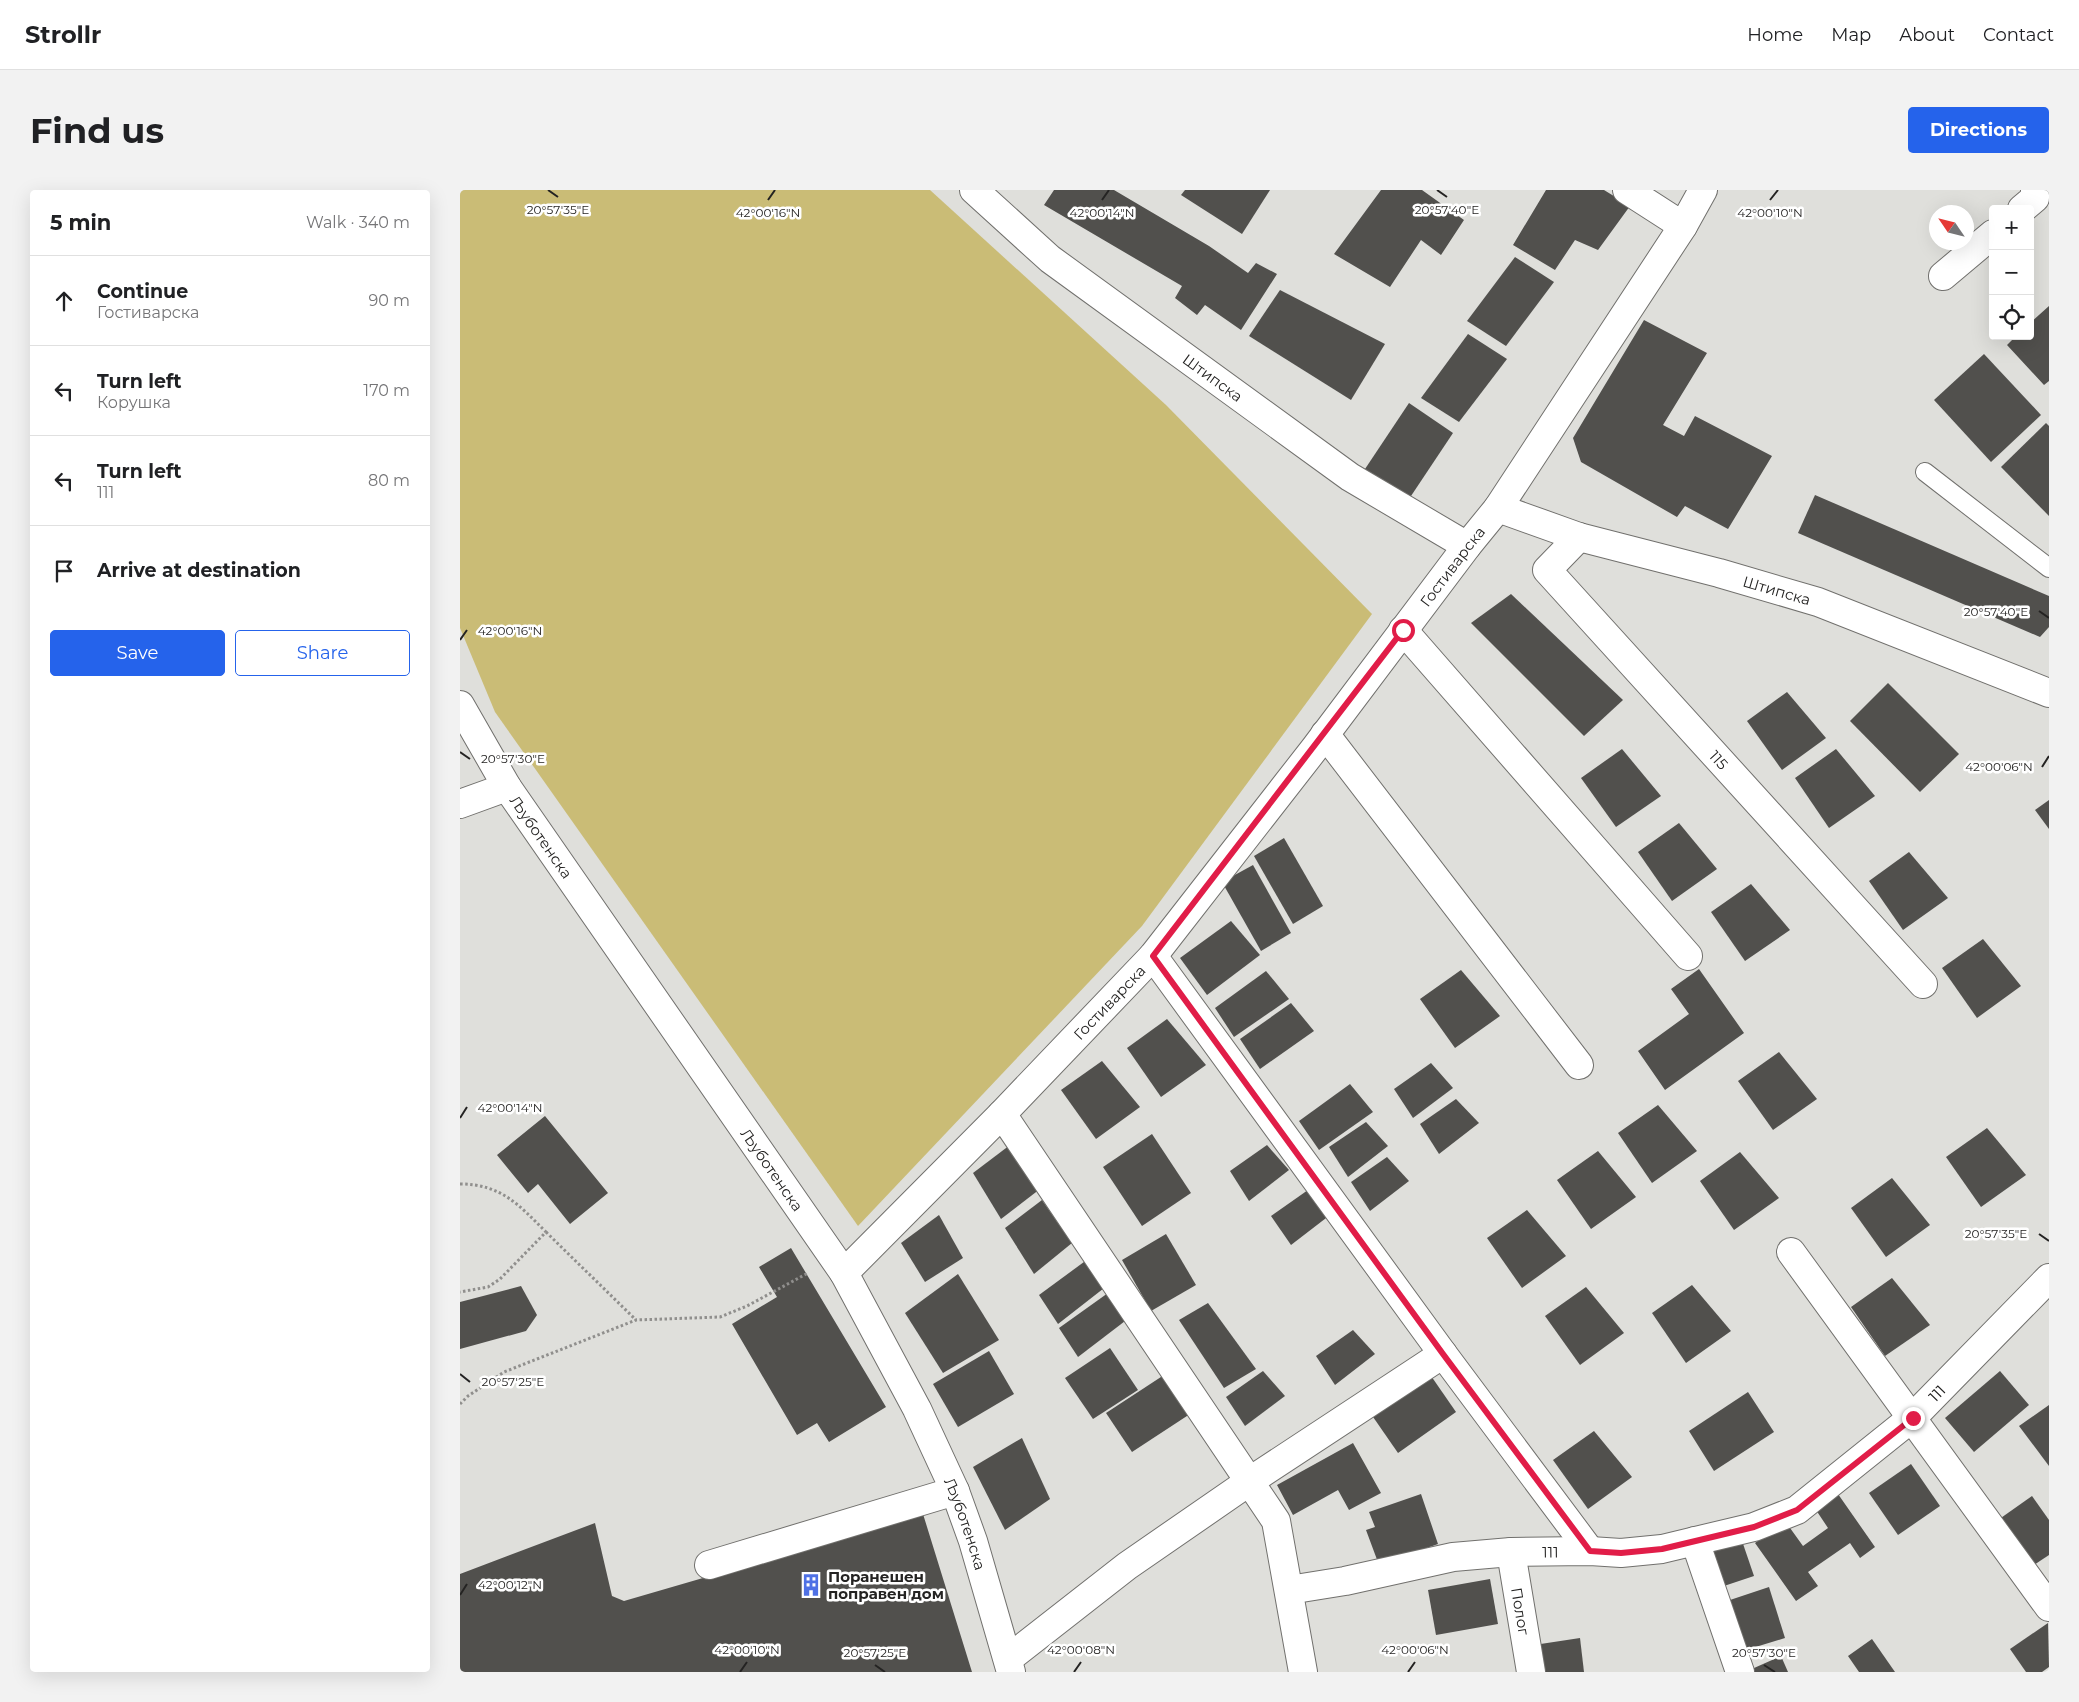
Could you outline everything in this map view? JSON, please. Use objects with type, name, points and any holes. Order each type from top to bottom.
[{"type":"street","name":"Штипска","points":[[974,190],[1050,259],[1350,477],[1466,546]]},
{"type":"street","points":[[1627,190],[1683,226]]},
{"type":"street","name":"Гостиварска","points":[[844,1273],[1002,1114],[1153,956],[1325,734],[1466,546],[1498,508],[1683,226],[1703,190]]},
{"type":"street","points":[[2027,205],[2035,198],[2035,190]]},
{"type":"street","points":[[1943,276],[1989,237]]},
{"type":"street","name":"Штипска","points":[[1498,508],[1579,537],[1719,573],[1818,602],[2049,693]]},
{"type":"street","name":"115","points":[[1579,537],[1548,570],[1924,984]]},
{"type":"street","points":[[1403,630],[1688,956]]},
{"type":"street","name":"Љуботенска","points":[[460,705],[507,787],[844,1273],[917,1409],[955,1491],[973,1541],[1010,1665]]},
{"type":"street","points":[[1325,734],[1579,1065]]},
{"type":"street","points":[[460,804],[507,787]]},
{"type":"street","points":[[1153,956],[1443,1354],[1590,1551]]},
{"type":"street","points":[[1002,1114],[1276,1521],[1304,1672]]},
{"type":"street","points":[[1791,1252],[2049,1607]]},
{"type":"street","name":"111","points":[[1289,1590],[1345,1581],[1453,1557],[1511,1552],[1590,1551],[1621,1553],[1662,1549],[1754,1527],[1797,1510],[1913,1418],[2049,1278]]},
{"type":"street","points":[[1010,1665],[1127,1566],[1250,1481],[1443,1354]]},
{"type":"street","points":[[709,1565],[955,1491]]},
{"type":"street","points":[[1695,1541],[1740,1672]]},
{"type":"street","name":"Полог","points":[[1511,1552],[1531,1672]]},
{"type":"lane","points":[[1926,472],[2049,568]]},
{"type":"path","points":[[460,1184],[487,1187],[507,1196],[636,1320]]},
{"type":"path","points":[[460,1292],[488,1287],[500,1279],[546,1232]]},
{"type":"path","points":[[460,1404],[468,1396],[504,1372],[636,1320],[720,1317],[747,1306],[807,1273]]},
{"type":"shaded area","points":[[460,190],[930,190],[1166,405],[1372,614],[1142,926],[858,1226],[495,712],[460,628]]},
{"type":"building","points":[[1054,190],[1114,190],[1209,246],[1248,273],[1256,263],[1277,274],[1241,330],[1205,305],[1197,315],[1175,298],[1182,286],[1044,205]]},
{"type":"building","points":[[1185,190],[1270,190],[1242,234],[1181,195]]},
{"type":"building","points":[[1381,190],[1422,190],[1464,220],[1441,255],[1421,240],[1390,287],[1334,254]]},
{"type":"building","points":[[1546,190],[1604,190],[1630,206],[1598,250],[1575,240],[1555,270],[1513,245]]},
{"type":"building","points":[[1515,257],[1554,282],[1506,346],[1467,321]]},
{"type":"building","points":[[1280,290],[1385,344],[1351,400],[1249,336]]},
{"type":"building","points":[[2049,306],[2049,381],[2044,385],[2007,345],[2012,340],[2034,340],[2034,319]]},
{"type":"building","points":[[1644,320],[1707,353],[1663,425],[1684,436],[1695,416],[1772,456],[1728,529],[1685,506],[1677,517],[1581,462],[1573,438]]},
{"type":"building","points":[[1468,334],[1507,359],[1459,422],[1421,398]]},
{"type":"building","points":[[1984,354],[2041,415],[1991,462],[1934,400]]},
{"type":"building","points":[[1409,403],[1453,433],[1407,502],[1363,472]]},
{"type":"building","points":[[2046,423],[2049,426],[2049,516],[2001,467]]},
{"type":"building","points":[[1815,495],[2049,596],[2049,627],[2040,637],[1798,533]]},
{"type":"building","points":[[1511,594],[1623,700],[1584,736],[1471,623]]},
{"type":"building","points":[[1888,683],[1959,754],[1920,792],[1850,721]]},
{"type":"building","points":[[1787,692],[1826,738],[1782,770],[1747,721]]},
{"type":"building","points":[[1622,749],[1661,796],[1616,827],[1581,778]]},
{"type":"building","points":[[1836,749],[1875,796],[1829,828],[1795,778]]},
{"type":"building","points":[[2049,800],[2049,829],[2035,810]]},
{"type":"building","points":[[1679,823],[1717,869],[1672,901],[1638,852]]},
{"type":"building","points":[[1284,838],[1323,906],[1293,924],[1254,856]]},
{"type":"building","points":[[1909,852],[1948,898],[1903,930],[1869,881]]},
{"type":"building","points":[[1253,865],[1291,933],[1261,951],[1222,882]]},
{"type":"building","points":[[1751,884],[1790,930],[1745,961],[1711,912]]},
{"type":"building","points":[[1231,921],[1260,955],[1207,995],[1180,958]]},
{"type":"building","points":[[1983,939],[2021,986],[1977,1018],[1942,968]]},
{"type":"building","points":[[1699,969],[1744,1033],[1665,1090],[1638,1051],[1689,1014],[1671,989]]},
{"type":"building","points":[[1461,970],[1500,1016],[1455,1048],[1420,999]]},
{"type":"building","points":[[1266,971],[1289,999],[1234,1037],[1215,1008]]},
{"type":"building","points":[[1291,1003],[1314,1031],[1260,1069],[1240,1039]]},
{"type":"building","points":[[1167,1019],[1206,1065],[1161,1097],[1127,1048]]},
{"type":"building","points":[[1779,1052],[1817,1099],[1773,1130],[1738,1081]]},
{"type":"building","points":[[1102,1061],[1140,1107],[1096,1139],[1061,1090]]},
{"type":"building","points":[[1431,1063],[1453,1088],[1413,1118],[1394,1089]]},
{"type":"building","points":[[1350,1084],[1373,1112],[1319,1150],[1299,1121]]},
{"type":"building","points":[[1456,1099],[1479,1123],[1439,1154],[1420,1124]]},
{"type":"building","points":[[1658,1105],[1697,1151],[1652,1183],[1618,1133]]},
{"type":"building","points":[[545,1116],[608,1193],[570,1224],[538,1184],[528,1193],[497,1155]]},
{"type":"building","points":[[1366,1122],[1388,1146],[1348,1177],[1329,1147]]},
{"type":"building","points":[[1987,1128],[2026,1175],[1981,1207],[1946,1157]]},
{"type":"building","points":[[1152,1134],[1191,1193],[1142,1226],[1103,1167]]},
{"type":"building","points":[[1010,1145],[1040,1189],[1001,1219],[973,1173]]},
{"type":"building","points":[[1267,1145],[1289,1170],[1249,1201],[1230,1171]]},
{"type":"building","points":[[1598,1151],[1636,1197],[1591,1229],[1557,1180]]},
{"type":"building","points":[[1740,1152],[1779,1198],[1734,1230],[1700,1181]]},
{"type":"building","points":[[1387,1157],[1409,1181],[1370,1211],[1351,1182]]},
{"type":"building","points":[[1892,1178],[1930,1225],[1886,1257],[1851,1208]]},
{"type":"building","points":[[1308,1190],[1330,1215],[1291,1245],[1271,1216]]},
{"type":"building","points":[[1042,1200],[1072,1243],[1034,1274],[1005,1228]]},
{"type":"building","points":[[1527,1210],[1566,1256],[1522,1288],[1487,1238]]},
{"type":"building","points":[[939,1215],[963,1258],[925,1282],[901,1243]]},
{"type":"building","points":[[1166,1234],[1196,1285],[1151,1311],[1122,1260]]},
{"type":"building","points":[[791,1248],[886,1407],[829,1442],[817,1423],[797,1435],[732,1324],[777,1297],[759,1267]]},
{"type":"building","points":[[1088,1259],[1108,1285],[1058,1324],[1039,1295]]},
{"type":"building","points":[[958,1274],[999,1340],[943,1373],[905,1313]]},
{"type":"building","points":[[1892,1278],[1930,1325],[1885,1356],[1851,1307]]},
{"type":"building","points":[[1692,1285],[1731,1331],[1686,1363],[1652,1313]]},
{"type":"building","points":[[521,1286],[537,1315],[526,1331],[460,1349],[460,1302]]},
{"type":"building","points":[[1586,1287],[1624,1333],[1580,1365],[1545,1316]]},
{"type":"building","points":[[1108,1293],[1129,1318],[1078,1357],[1059,1328]]},
{"type":"building","points":[[1208,1303],[1256,1369],[1224,1388],[1179,1320]]},
{"type":"building","points":[[1353,1330],[1375,1354],[1335,1385],[1316,1356]]},
{"type":"building","points":[[1110,1348],[1138,1390],[1093,1419],[1065,1378]]},
{"type":"building","points":[[989,1351],[1014,1394],[958,1427],[933,1384]]},
{"type":"building","points":[[1263,1371],[1285,1396],[1245,1426],[1226,1397]]},
{"type":"building","points":[[2000,1371],[2029,1405],[1974,1452],[1945,1418]]},
{"type":"building","points":[[1429,1373],[1456,1412],[1398,1453],[1371,1414]]},
{"type":"building","points":[[1164,1375],[1190,1414],[1132,1452],[1106,1413]]},
{"type":"building","points":[[1748,1392],[1774,1432],[1714,1471],[1689,1431]]},
{"type":"building","points":[[2049,1405],[2049,1466],[2019,1426]]},
{"type":"building","points":[[1594,1431],[1632,1477],[1588,1509],[1553,1460]]},
{"type":"building","points":[[1022,1438],[1050,1499],[1005,1530],[973,1467]]},
{"type":"building","points":[[1353,1443],[1381,1493],[1349,1510],[1338,1490],[1293,1515],[1277,1485]]},
{"type":"building","points":[[1911,1464],[1940,1506],[1898,1535],[1869,1493]]},
{"type":"building","points":[[1421,1494],[1438,1544],[1379,1565],[1366,1530],[1375,1527],[1369,1512]]},
{"type":"building","points":[[1838,1494],[1875,1547],[1860,1558],[1850,1543],[1808,1572],[1818,1586],[1796,1601],[1755,1543],[1785,1521],[1803,1546],[1828,1528],[1816,1510]]},
{"type":"building","points":[[2032,1496],[2049,1520],[2049,1555],[2031,1567],[1998,1520]]},
{"type":"building","name":"Поранешен поправен дом","points":[[923,1514],[972,1672],[460,1672],[460,1574],[595,1523],[612,1596],[624,1601]]},
{"type":"building","points":[[1740,1535],[1754,1576],[1715,1589],[1701,1548]]},
{"type":"building","points":[[1490,1579],[1498,1624],[1436,1635],[1428,1590]]},
{"type":"building","points":[[1769,1587],[1785,1638],[1736,1653],[1721,1603]]},
{"type":"building","points":[[2048,1623],[2049,1667],[2042,1672],[2026,1672],[2010,1649]]},
{"type":"building","points":[[1580,1638],[1584,1672],[1538,1672],[1534,1645]]},
{"type":"building","points":[[1872,1639],[1895,1672],[1859,1672],[1848,1656]]},
{"type":"building","points":[[1781,1656],[1788,1672],[1745,1672]]},
{"type":"place","name":"Поранешен поправен дом","points":[[811,1585]]},
{"type":"route","points":[[1403,630],[1315,748],[1153,956],[1443,1354],[1590,1551],[1621,1553],[1662,1549],[1754,1527],[1797,1510],[1913,1418]]}]
